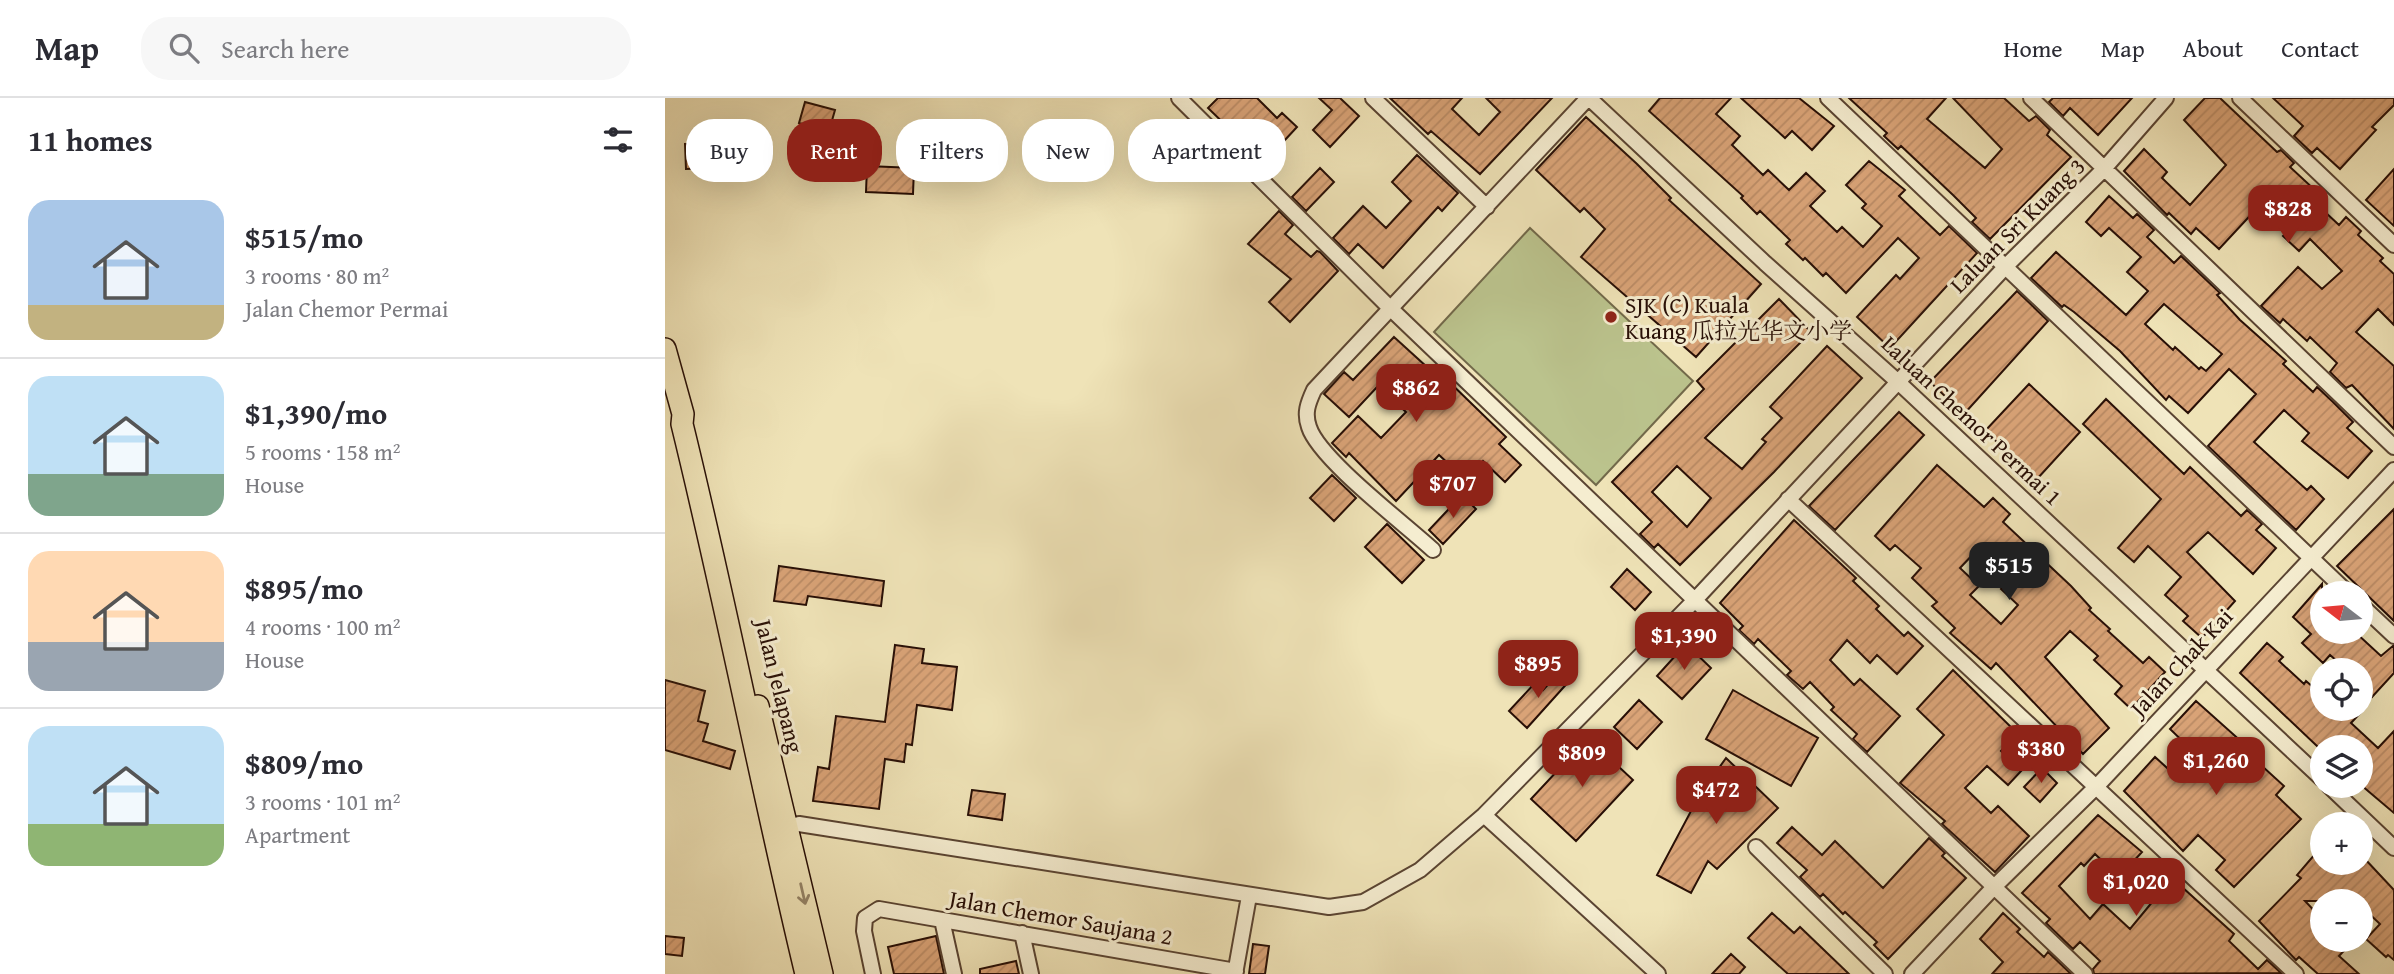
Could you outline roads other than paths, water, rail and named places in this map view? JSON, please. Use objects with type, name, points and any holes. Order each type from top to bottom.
[{"type":"main road","name":"Jalan Jelapang","points":[[665,349],[683,414],[691,421],[780,829],[806,974]]},
{"type":"main road","name":"Jalan Jelapang","points":[[780,829],[822,974]]},
{"type":"street","points":[[1179,98],[1390,308],[2085,974]]},
{"type":"street","points":[[1373,98],[1487,207]]},
{"type":"street","points":[[1433,550],[1327,454],[1309,428],[1306,407],[1314,390],[1588,98]]},
{"type":"street","name":"Laluan Chemor Permai 1","points":[[1588,98],[1765,263],[1897,381],[2310,768]]},
{"type":"street","points":[[1828,98],[2007,265],[2336,581]]},
{"type":"street","points":[[2031,98],[2394,447]]},
{"type":"street","name":"Laluan Sri Kuang 3","points":[[780,829],[799,824],[921,841],[1329,907],[1363,902],[1420,870],[1484,815],[1694,601],[2007,265],[2103,170],[2166,98]]},
{"type":"street","points":[[2240,98],[2394,245]]},
{"type":"street","name":"Jalan Chak Kai","points":[[1912,974],[1994,887],[2097,786],[2205,668],[2394,470]]},
{"type":"street","points":[[1788,499],[2295,974]]},
{"type":"street","points":[[2373,616],[2394,636]]},
{"type":"street","points":[[2342,798],[2394,848]]},
{"type":"street","points":[[1484,815],[1658,974]]},
{"type":"street","points":[[1756,847],[1885,974]]},
{"type":"street","points":[[1235,972],[1249,896]]},
{"type":"street","name":"Jalan Chemor Saujana 2","points":[[873,974],[864,931],[865,918],[879,909],[1235,972]]},
{"type":"street","points":[[942,920],[954,974]]},
{"type":"street","points":[[1021,933],[1031,974]]},
{"type":"place","name":"SJK (C) Kuala Kuang 瓜拉光华文小学","points":[[1611,317]]}]
